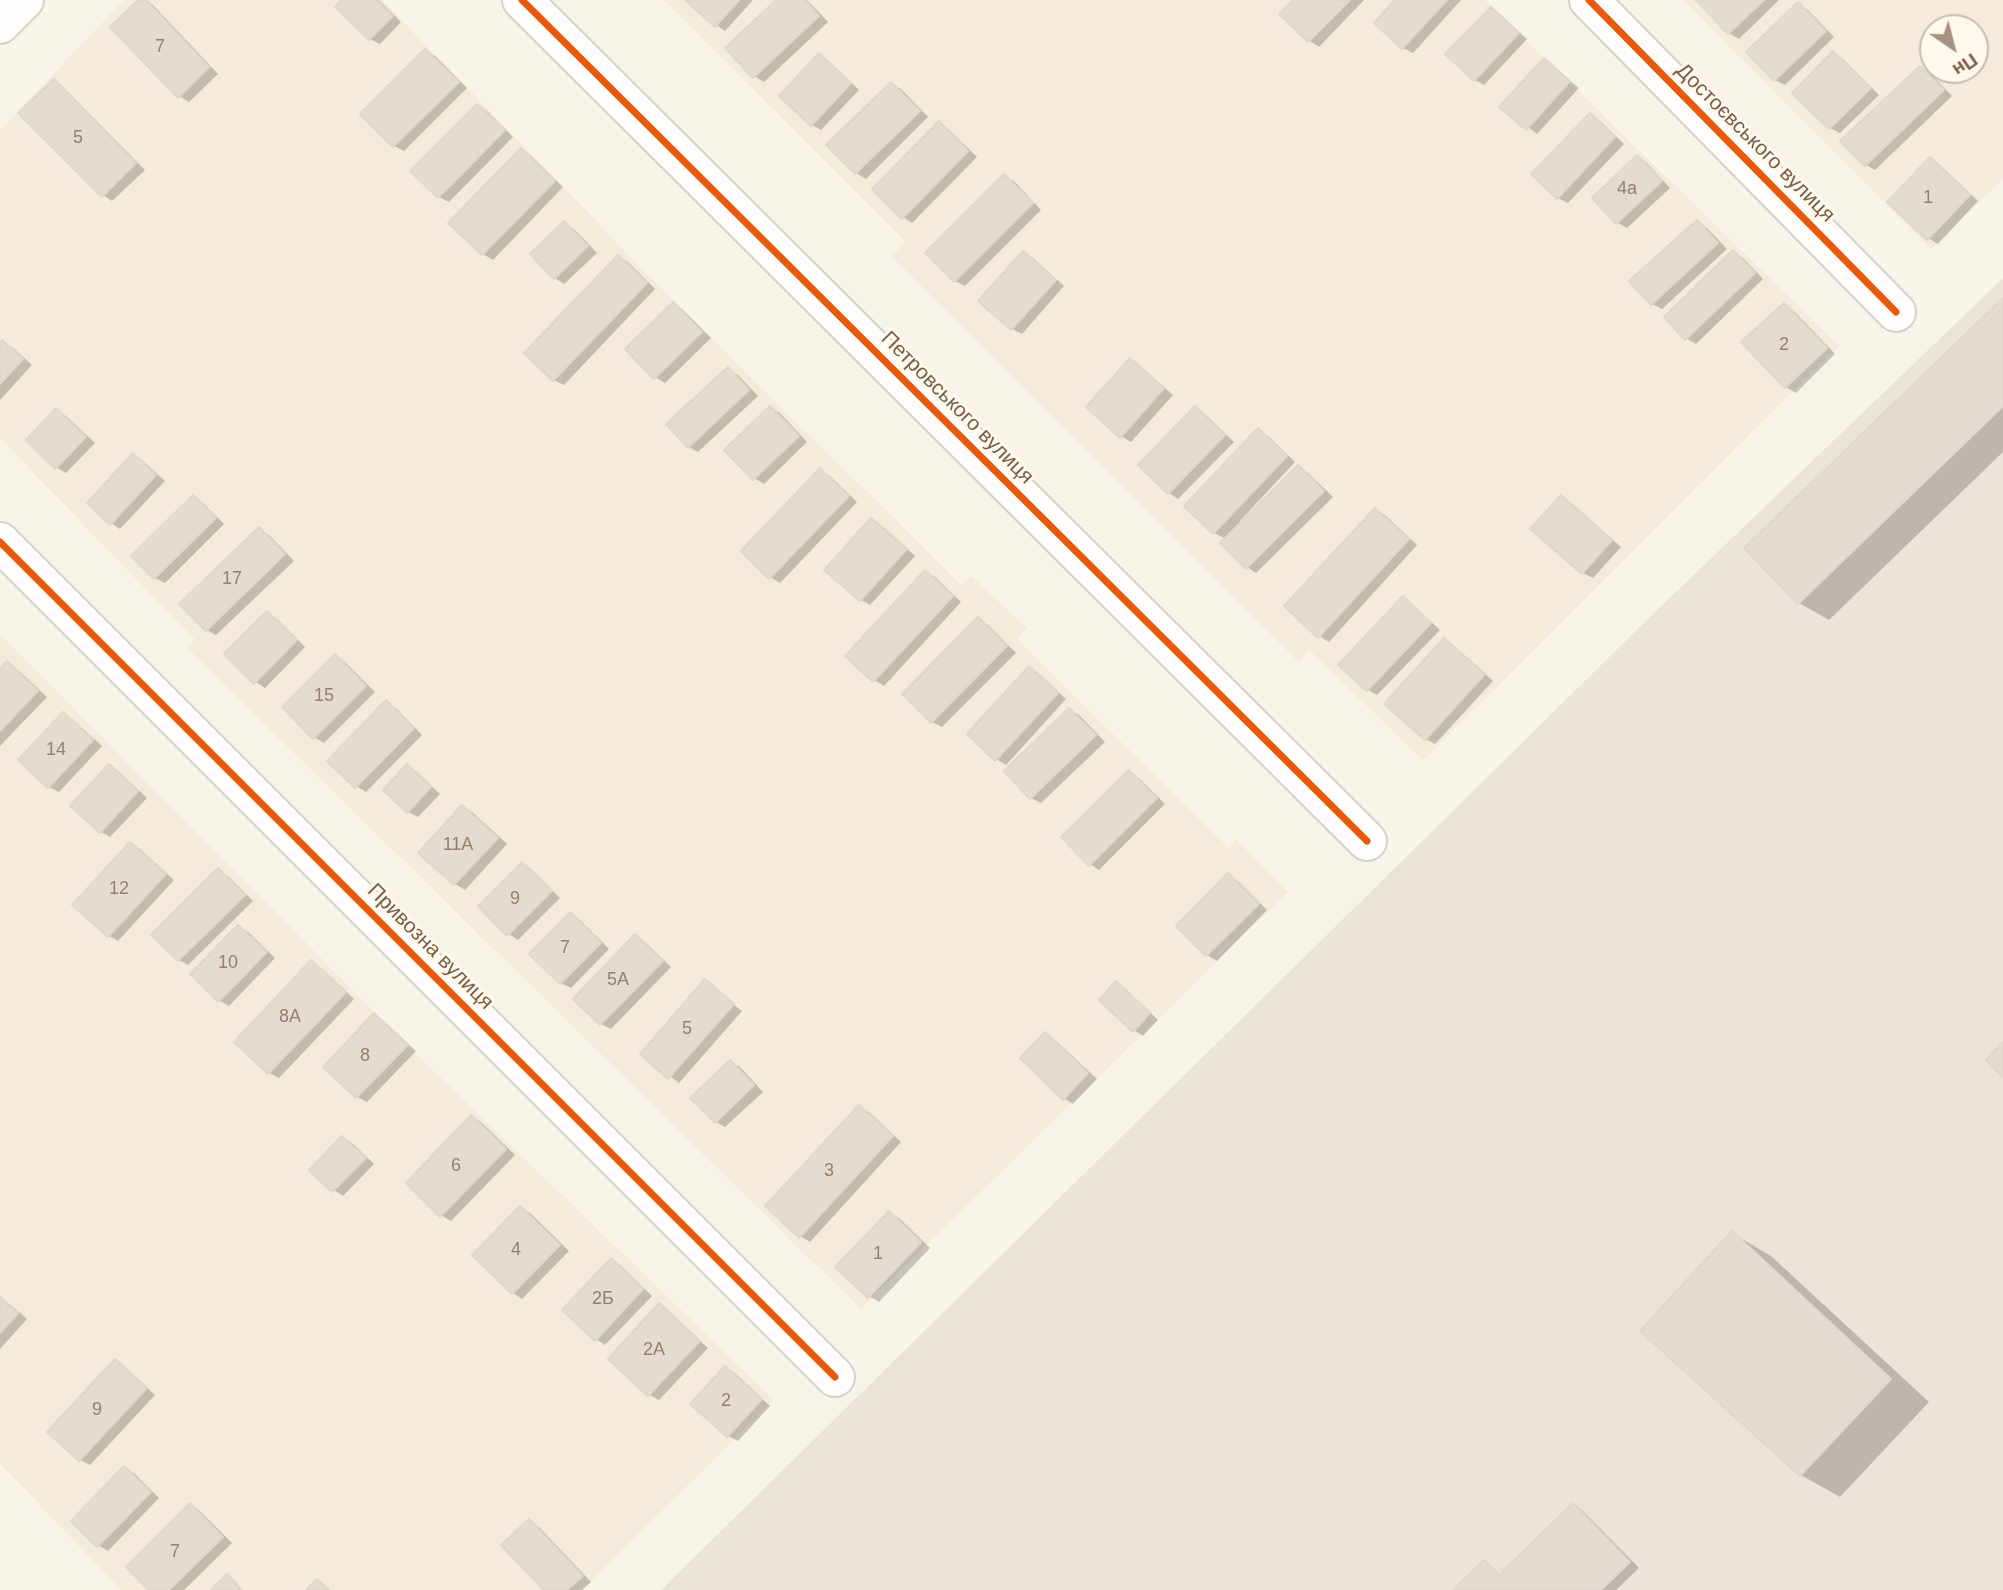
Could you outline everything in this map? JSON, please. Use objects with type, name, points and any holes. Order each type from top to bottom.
[{"type":"street","points":[[0,24],[24,0]]},
{"type":"street","name":"Петровського вулиця","points":[[522,0],[1367,841]]},
{"type":"street","name":"Достоєвського вулиця","points":[[1589,0],[1896,312]]},
{"type":"street","name":"Привозна вулиця","points":[[0,542],[835,1377]]},
{"type":"shaded area","points":[[124,0],[382,0],[659,286],[961,585],[971,576],[1027,628],[1016,639],[1229,848],[1236,839],[1288,892],[861,1309],[186,647],[195,640],[0,438],[0,130]]},
{"type":"shaded area","points":[[665,0],[1485,0],[1839,346],[1423,760],[1309,650],[1299,662],[892,257],[905,241]]},
{"type":"shaded area","points":[[1683,0],[2003,0],[2003,179],[1931,249]]},
{"type":"shaded area","points":[[2003,278],[2003,1590],[661,1590],[1653,614]]},
{"type":"shaded area","points":[[0,634],[409,1047],[774,1400],[582,1590],[121,1590],[0,1463]]},
{"type":"building","points":[[138,0],[146,0],[209,67],[178,98],[110,27]]},
{"type":"building","points":[[342,0],[377,0],[393,16],[369,40],[335,7]]},
{"type":"building","points":[[685,0],[739,0],[715,27]]},
{"type":"building","points":[[776,0],[805,0],[819,16],[753,78],[725,48]]},
{"type":"building","points":[[1293,0],[1350,0],[1308,42],[1279,14]]},
{"type":"building","points":[[1395,0],[1447,0],[1402,49],[1374,23]]},
{"type":"building","points":[[1696,0],[1764,0],[1728,34]]},
{"type":"building","points":[[1798,2],[1826,31],[1774,81],[1746,52]]},
{"type":"building","points":[[1491,7],[1519,33],[1474,81],[1445,54]]},
{"type":"building","points":[[425,49],[459,82],[393,147],[360,114]]},
{"type":"building","points":[[1833,51],[1871,88],[1829,129],[1792,93]]},
{"type":"building","points":[[819,53],[851,83],[811,126],[779,96]]},
{"type":"building","points":[[1544,58],[1570,81],[1526,130],[1499,107]]},
{"type":"building","points":[[1919,67],[1919,84],[1938,84],[1944,90],[1865,166],[1840,141]]},
{"type":"building","points":[[54,79],[136,163],[102,197],[18,113]]},
{"type":"building","points":[[891,82],[920,111],[855,174],[826,145]]},
{"type":"building","points":[[477,104],[505,130],[438,198],[410,171]]},
{"type":"building","points":[[1590,113],[1615,137],[1557,199],[1531,174]]},
{"type":"building","points":[[939,121],[968,151],[902,219],[872,189]]},
{"type":"building","points":[[521,148],[555,181],[482,255],[448,223]]},
{"type":"building","points":[[1637,155],[1662,181],[1616,224],[1592,198]]},
{"type":"building","points":[[1930,157],[1970,195],[1927,240],[1887,202]]},
{"type":"building","points":[[1004,174],[1033,203],[954,282],[925,253]]},
{"type":"building","points":[[1697,220],[1718,243],[1651,305],[1629,281]]},
{"type":"building","points":[[564,221],[588,246],[554,279],[530,254]]},
{"type":"building","points":[[1733,250],[1755,273],[1685,340],[1664,317]]},
{"type":"building","points":[[1023,251],[1056,280],[1011,330],[978,301]]},
{"type":"building","points":[[618,255],[647,283],[553,381],[524,353]]},
{"type":"building","points":[[2003,298],[2003,406],[1798,604],[1744,548]]},
{"type":"building","points":[[673,302],[702,332],[654,379],[625,349]]},
{"type":"building","points":[[1784,303],[1827,348],[1785,388],[1741,342]]},
{"type":"building","points":[[2,340],[23,359],[0,384],[0,342]]},
{"type":"building","points":[[1130,358],[1164,388],[1120,438],[1086,407]]},
{"type":"building","points":[[728,367],[749,390],[688,448],[666,424]]},
{"type":"building","points":[[770,406],[799,436],[753,480],[724,450]]},
{"type":"building","points":[[1195,406],[1225,435],[1168,494],[1138,465]]},
{"type":"building","points":[[56,408],[86,437],[55,469],[26,440]]},
{"type":"building","points":[[1258,428],[1287,456],[1213,534],[1184,506]]},
{"type":"building","points":[[133,453],[156,475],[110,525],[87,503]]},
{"type":"building","points":[[1298,465],[1324,491],[1246,569],[1220,543]]},
{"type":"building","points":[[820,468],[849,496],[769,579],[741,551]]},
{"type":"building","points":[[193,495],[216,518],[154,579],[131,556]]},
{"type":"building","points":[[1561,495],[1612,540],[1582,574],[1530,529]]},
{"type":"building","points":[[1375,508],[1409,539],[1318,638],[1284,606]]},
{"type":"building","points":[[871,518],[907,549],[860,601],[824,570]]},
{"type":"building","points":[[259,527],[285,554],[206,631],[179,604]]},
{"type":"building","points":[[925,570],[953,596],[873,682],[845,656]]},
{"type":"building","points":[[1403,596],[1431,623],[1367,691],[1338,665]]},
{"type":"building","points":[[267,611],[297,640],[254,684],[224,654]]},
{"type":"building","points":[[978,617],[1007,646],[931,723],[902,694]]},
{"type":"building","points":[[1444,638],[1485,674],[1425,740],[1384,704]]},
{"type":"building","points":[[335,654],[366,686],[313,739],[282,707]]},
{"type":"building","points":[[7,661],[38,691],[0,731],[0,669]]},
{"type":"building","points":[[1029,666],[1058,693],[995,761],[967,734]]},
{"type":"building","points":[[386,700],[414,728],[355,788],[327,761]]},
{"type":"building","points":[[1069,708],[1096,735],[1030,799],[1004,771]]},
{"type":"building","points":[[63,712],[93,740],[48,788],[18,760]]},
{"type":"building","points":[[109,764],[138,791],[100,833],[70,806]]},
{"type":"building","points":[[407,764],[431,787],[407,813],[383,790]]},
{"type":"building","points":[[1129,770],[1157,798],[1089,866],[1061,837]]},
{"type":"building","points":[[462,805],[498,838],[454,885],[418,853]]},
{"type":"building","points":[[130,842],[166,874],[108,937],[72,905]]},
{"type":"building","points":[[522,862],[552,891],[507,936],[478,906]]},
{"type":"building","points":[[218,868],[245,895],[178,961],[151,935]]},
{"type":"building","points":[[1228,873],[1259,904],[1206,956],[1176,926]]},
{"type":"building","points":[[570,912],[601,943],[560,984],[529,954]]},
{"type":"building","points":[[238,925],[267,952],[218,1002],[190,974]]},
{"type":"building","points":[[635,934],[663,961],[600,1025],[573,999]]},
{"type":"building","points":[[311,960],[346,992],[268,1074],[234,1042]]},
{"type":"building","points":[[705,979],[734,1004],[668,1079],[640,1054]]},
{"type":"building","points":[[1116,981],[1150,1013],[1133,1032],[1099,1000]]},
{"type":"building","points":[[374,1013],[408,1045],[356,1098],[323,1067]]},
{"type":"building","points":[[1045,1032],[1088,1073],[1063,1100],[1020,1058]]},
{"type":"building","points":[[2003,1042],[2003,1077],[1986,1060]]},
{"type":"building","points":[[730,1060],[754,1085],[715,1123],[690,1098]]},
{"type":"building","points":[[859,1105],[893,1136],[799,1238],[765,1206]]},
{"type":"building","points":[[471,1115],[506,1149],[440,1217],[406,1183]]},
{"type":"building","points":[[342,1136],[366,1158],[332,1192],[309,1170]]},
{"type":"building","points":[[520,1206],[560,1245],[512,1294],[472,1255]]},
{"type":"building","points":[[889,1211],[921,1242],[868,1298],[835,1267]]},
{"type":"building","points":[[1732,1231],[1891,1379],[1800,1476],[1640,1331]]},
{"type":"building","points":[[611,1258],[643,1289],[595,1341],[562,1310]]},
{"type":"building","points":[[0,1297],[18,1313],[0,1333]]},
{"type":"building","points":[[659,1303],[700,1341],[648,1396],[608,1359]]},
{"type":"building","points":[[115,1359],[147,1388],[79,1461],[47,1432]]},
{"type":"building","points":[[725,1366],[762,1399],[727,1437],[690,1404]]},
{"type":"building","points":[[124,1466],[151,1492],[97,1547],[71,1521]]},
{"type":"building","points":[[190,1503],[223,1537],[169,1590],[149,1590],[126,1567]]},
{"type":"building","points":[[1573,1503],[1630,1562],[1601,1590],[1453,1590],[1484,1560],[1499,1575]]},
{"type":"building","points":[[529,1519],[583,1576],[567,1590],[544,1590],[501,1545]]},
{"type":"building","points":[[227,1574],[242,1590],[211,1590]]},
{"type":"building","points":[[317,1579],[329,1590],[306,1590]]},
{"type":"cycle path","points":[[522,0],[1367,841]]},
{"type":"cycle path","points":[[1589,0],[1896,312]]},
{"type":"cycle path","points":[[0,542],[835,1377]]}]
